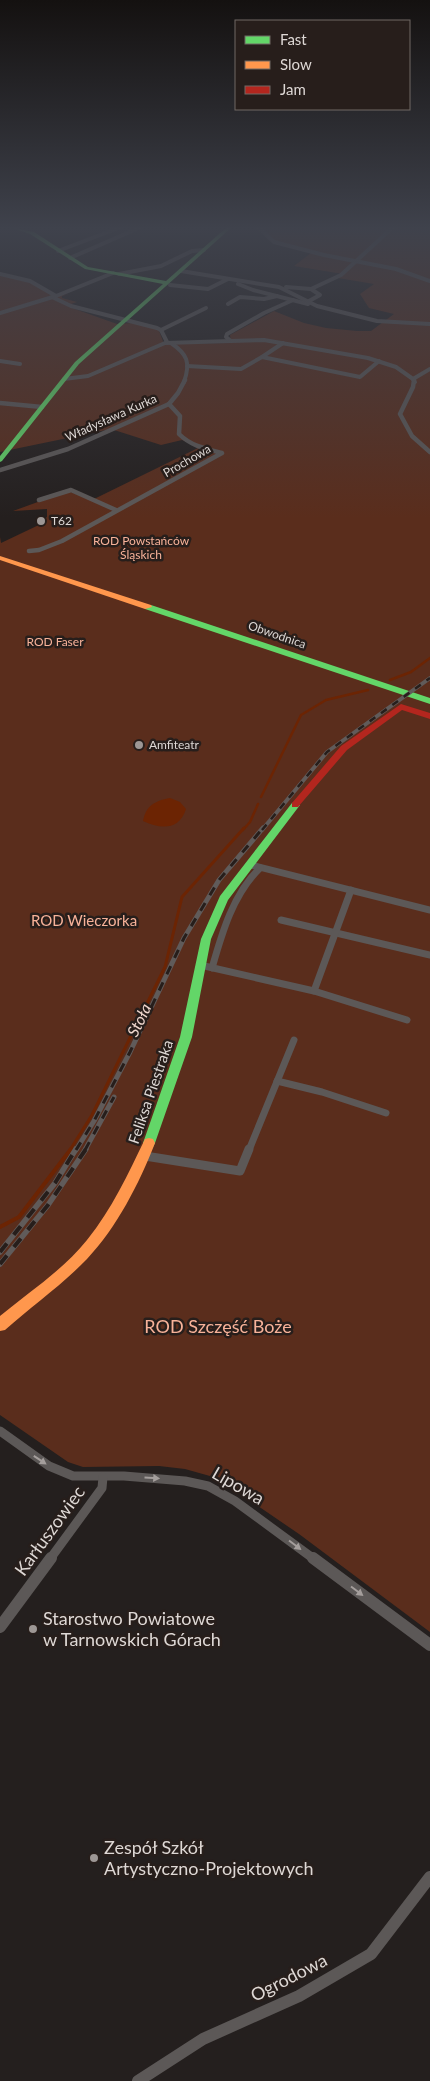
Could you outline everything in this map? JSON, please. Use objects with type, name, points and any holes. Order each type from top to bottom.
[{"type":"main road","points":[[0,460],[77,363],[121,324]]},
{"type":"main road","name":"Obwodnica","points":[[0,552],[116,595]]},
{"type":"main road","name":"Obwodnica","points":[[0,558],[430,701]]},
{"type":"main road","name":"Feliksa Piestraka","points":[[145,1156],[186,1037],[206,939],[216,913],[232,887],[255,867],[297,803],[344,748],[358,736],[401,707],[430,716]]},
{"type":"main road","points":[[0,1325],[84,1254],[110,1218],[145,1156]]},
{"type":"street","points":[[141,324],[161,330],[169,342],[180,348],[186,355],[187,366],[241,369],[283,343]]},
{"type":"street","points":[[161,330],[173,324]]},
{"type":"street","points":[[231,341],[226,337],[227,334],[244,324]]},
{"type":"street","points":[[64,379],[75,379],[110,367],[169,342],[213,343],[264,340],[380,362],[396,367],[415,382],[400,414],[403,424],[410,435],[430,452]]},
{"type":"street","points":[[180,348],[185,343]]},
{"type":"street","points":[[262,357],[360,378],[380,362]]},
{"type":"street","points":[[1,362],[20,364]]},
{"type":"street","name":"Władysława Kurka","points":[[0,470],[68,449],[169,404],[186,380],[187,366]]},
{"type":"street","points":[[413,379],[430,369]]},
{"type":"street","points":[[0,403],[42,407]]},
{"type":"street","name":"Prochowa","points":[[29,551],[40,551],[222,453],[196,446],[184,439],[180,434],[180,416],[169,404]]},
{"type":"street","points":[[39,500],[71,490],[116,510]]},
{"type":"street","points":[[212,968],[224,931],[255,867],[430,910]]},
{"type":"street","points":[[314,991],[351,890]]},
{"type":"street","points":[[281,920],[335,931],[430,956]]},
{"type":"street","points":[[200,965],[314,991],[407,1020]]},
{"type":"street","name":"Feliksa Piestraka","points":[[145,1156],[240,1171],[294,1040]]},
{"type":"street","points":[[277,1081],[322,1092],[386,1113]]},
{"type":"street","name":"Lipowa","points":[[0,1431],[49,1466],[64,1474],[84,1478],[153,1478],[194,1482],[222,1493],[248,1510],[430,1646]]},
{"type":"street","name":"Karłuszowiec","points":[[0,1627],[102,1488],[103,1477]]},
{"type":"street","name":"Ogrodowa","points":[[138,2081],[203,2039],[299,1996],[371,1954],[430,1877]]},
{"type":"green space","points":[[0,324],[137,324],[158,328],[164,344],[231,343],[230,335],[250,324],[309,324],[326,328],[371,331],[380,324],[430,324],[430,1632],[299,1534],[217,1478],[185,1469],[159,1466],[83,1467],[68,1462],[0,1415],[0,537],[1,543],[43,523],[43,520],[47,517],[47,509],[13,511],[68,491],[92,500],[200,447],[182,440],[161,445],[111,429],[0,452]]},
{"type":"shaded area","points":[[170,798],[180,802],[186,809],[179,821],[174,825],[162,827],[143,821],[149,807]]},
{"type":"waterway","name":"Stoła","points":[[390,680],[411,672],[430,658]]},
{"type":"waterway","name":"Stoła","points":[[261,797],[301,715],[326,700],[368,690]]},
{"type":"waterway","name":"Stoła","points":[[243,830],[250,822],[258,804]]},
{"type":"waterway","name":"Stoła","points":[[70,1150],[92,1115],[165,967],[182,897],[244,828]]},
{"type":"waterway","name":"Stoła","points":[[0,1227],[19,1217],[71,1149]]},
{"type":"railway","points":[[262,830],[327,752],[430,678]]},
{"type":"railway","points":[[76,1150],[94,1121],[130,1052],[184,938],[219,880],[263,828]]},
{"type":"railway","points":[[85,1150],[114,1097]]},
{"type":"railway","points":[[0,1252],[55,1183],[76,1149]]},
{"type":"railway","points":[[0,1264],[48,1205],[86,1149]]},
{"type":"traffic: fast","points":[[0,460],[77,363],[121,324]]},
{"type":"traffic: fast","points":[[148,607],[430,701]]},
{"type":"traffic: fast","points":[[149,1143],[186,1037],[206,939],[224,899],[295,805]]},
{"type":"traffic: slow","points":[[0,558],[148,607]]},
{"type":"traffic: slow","points":[[0,1325],[62,1273],[91,1245],[120,1202],[138,1170],[149,1143]]},
{"type":"traffic: jam","points":[[295,805],[344,748],[401,707],[430,716]]},
{"type":"place","name":"T62","points":[[41,521]]},
{"type":"place","name":"Amfiteatr","points":[[139,745]]},
{"type":"place","name":"Starostwo Powiatowe w Tarnowskich Górach","points":[[33,1629]]},
{"type":"place","name":"Zespół Szkół Artystyczno-Projektowych","points":[[94,1858]]},
{"type":"park label","name":"ROD Powstańców Śląskich","points":[[141,548]]},
{"type":"park label","name":"ROD Faser","points":[[55,642]]},
{"type":"park label","name":"ROD Wieczorka","points":[[84,921]]},
{"type":"park label","name":"ROD Szczęść Boże","points":[[218,1327]]}]
